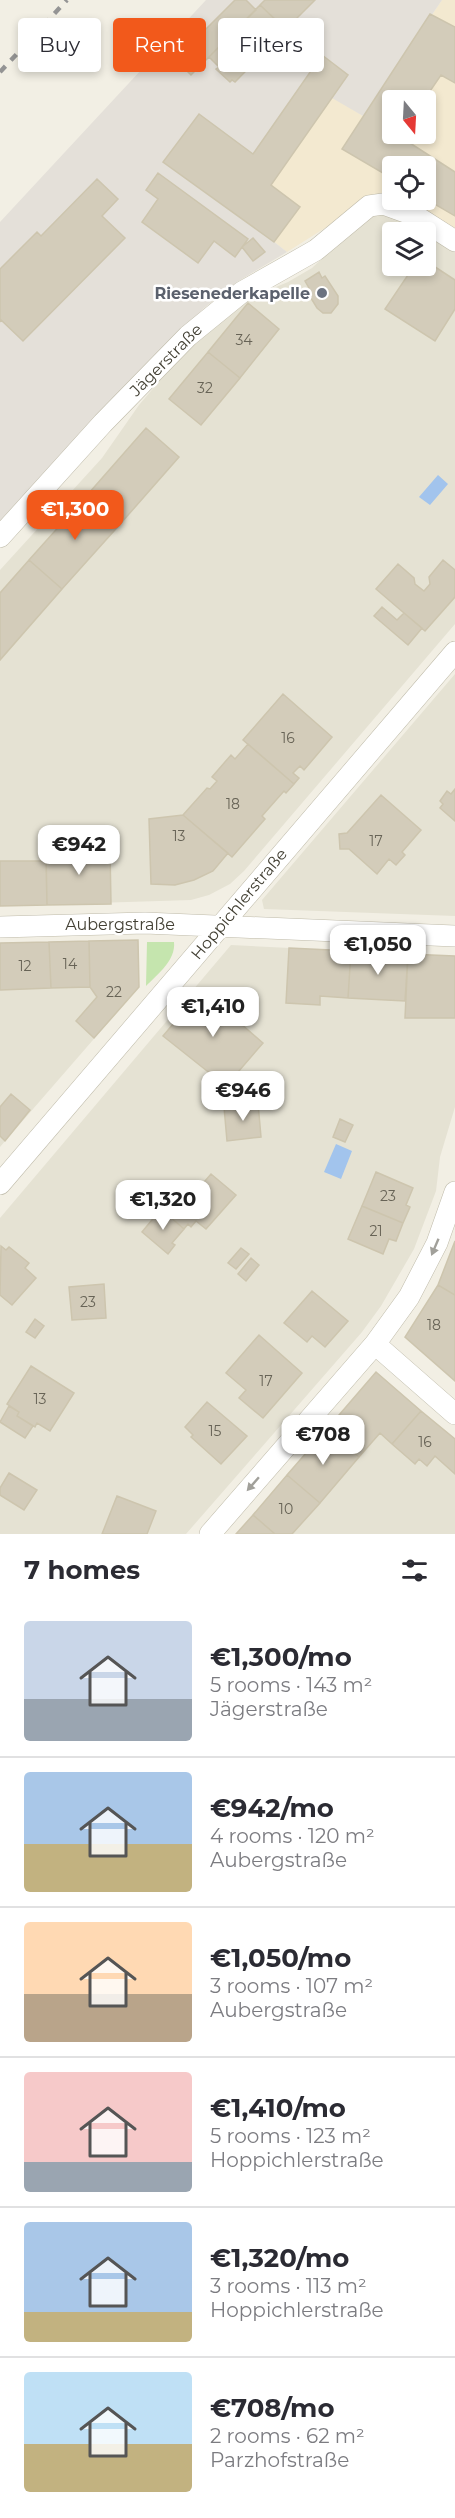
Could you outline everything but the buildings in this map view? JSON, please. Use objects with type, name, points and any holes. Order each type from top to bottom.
[{"type":"street","name":"Jägerstraße","points":[[0,537],[103,423],[188,336],[242,292],[316,250],[369,206],[383,204],[416,216],[455,241]]},
{"type":"street","name":"Hoppichlerstraße","points":[[0,1184],[455,652]]},
{"type":"street","name":"Aubergstraße","points":[[0,927],[126,923],[455,936]]},
{"type":"street","points":[[210,1534],[375,1344],[409,1297],[428,1262],[455,1192]]},
{"type":"street","points":[[375,1344],[455,1414]]},
{"type":"shaded area","points":[[206,0],[442,0],[363,116],[332,98],[270,185],[273,241],[287,252],[237,282],[204,308],[96,416],[0,521],[0,222],[139,72],[206,72],[206,18],[189,18]]},
{"type":"shaded area","points":[[442,0],[455,0],[455,230],[417,210],[436,210],[436,156],[382,156],[382,202],[333,223],[287,252],[273,241],[270,186],[333,97],[363,116]]},
{"type":"shaded area","points":[[374,212],[400,216],[412,222],[382,222],[382,276],[436,276],[436,235],[455,247],[455,624],[244,871],[230,884],[209,895],[191,900],[0,906],[0,570],[102,458],[139,405],[173,365],[215,323],[258,292],[264,292],[288,282],[312,268]]},
{"type":"shaded area","points":[[455,674],[455,916],[264,909],[262,900]]},
{"type":"shaded area","points":[[138,940],[139,987],[0,1147],[0,943]]},
{"type":"shaded area","points":[[231,945],[455,956],[455,1107],[440,1157],[436,1191],[414,1249],[381,1306],[362,1332],[186,1534],[0,1534],[0,1218]]},
{"type":"shaded area","points":[[376,1372],[455,1439],[455,1534],[236,1534]]},
{"type":"green space","points":[[147,942],[174,942],[174,949],[169,961],[146,986]]},
{"type":"water","points":[[438,475],[448,484],[430,505],[419,497]]},
{"type":"water","points":[[336,1144],[352,1151],[341,1179],[324,1172]]},
{"type":"railway","points":[[0,72],[67,0]]},
{"type":"place","name":"Riesenederkapelle","points":[[322,293]]}]
